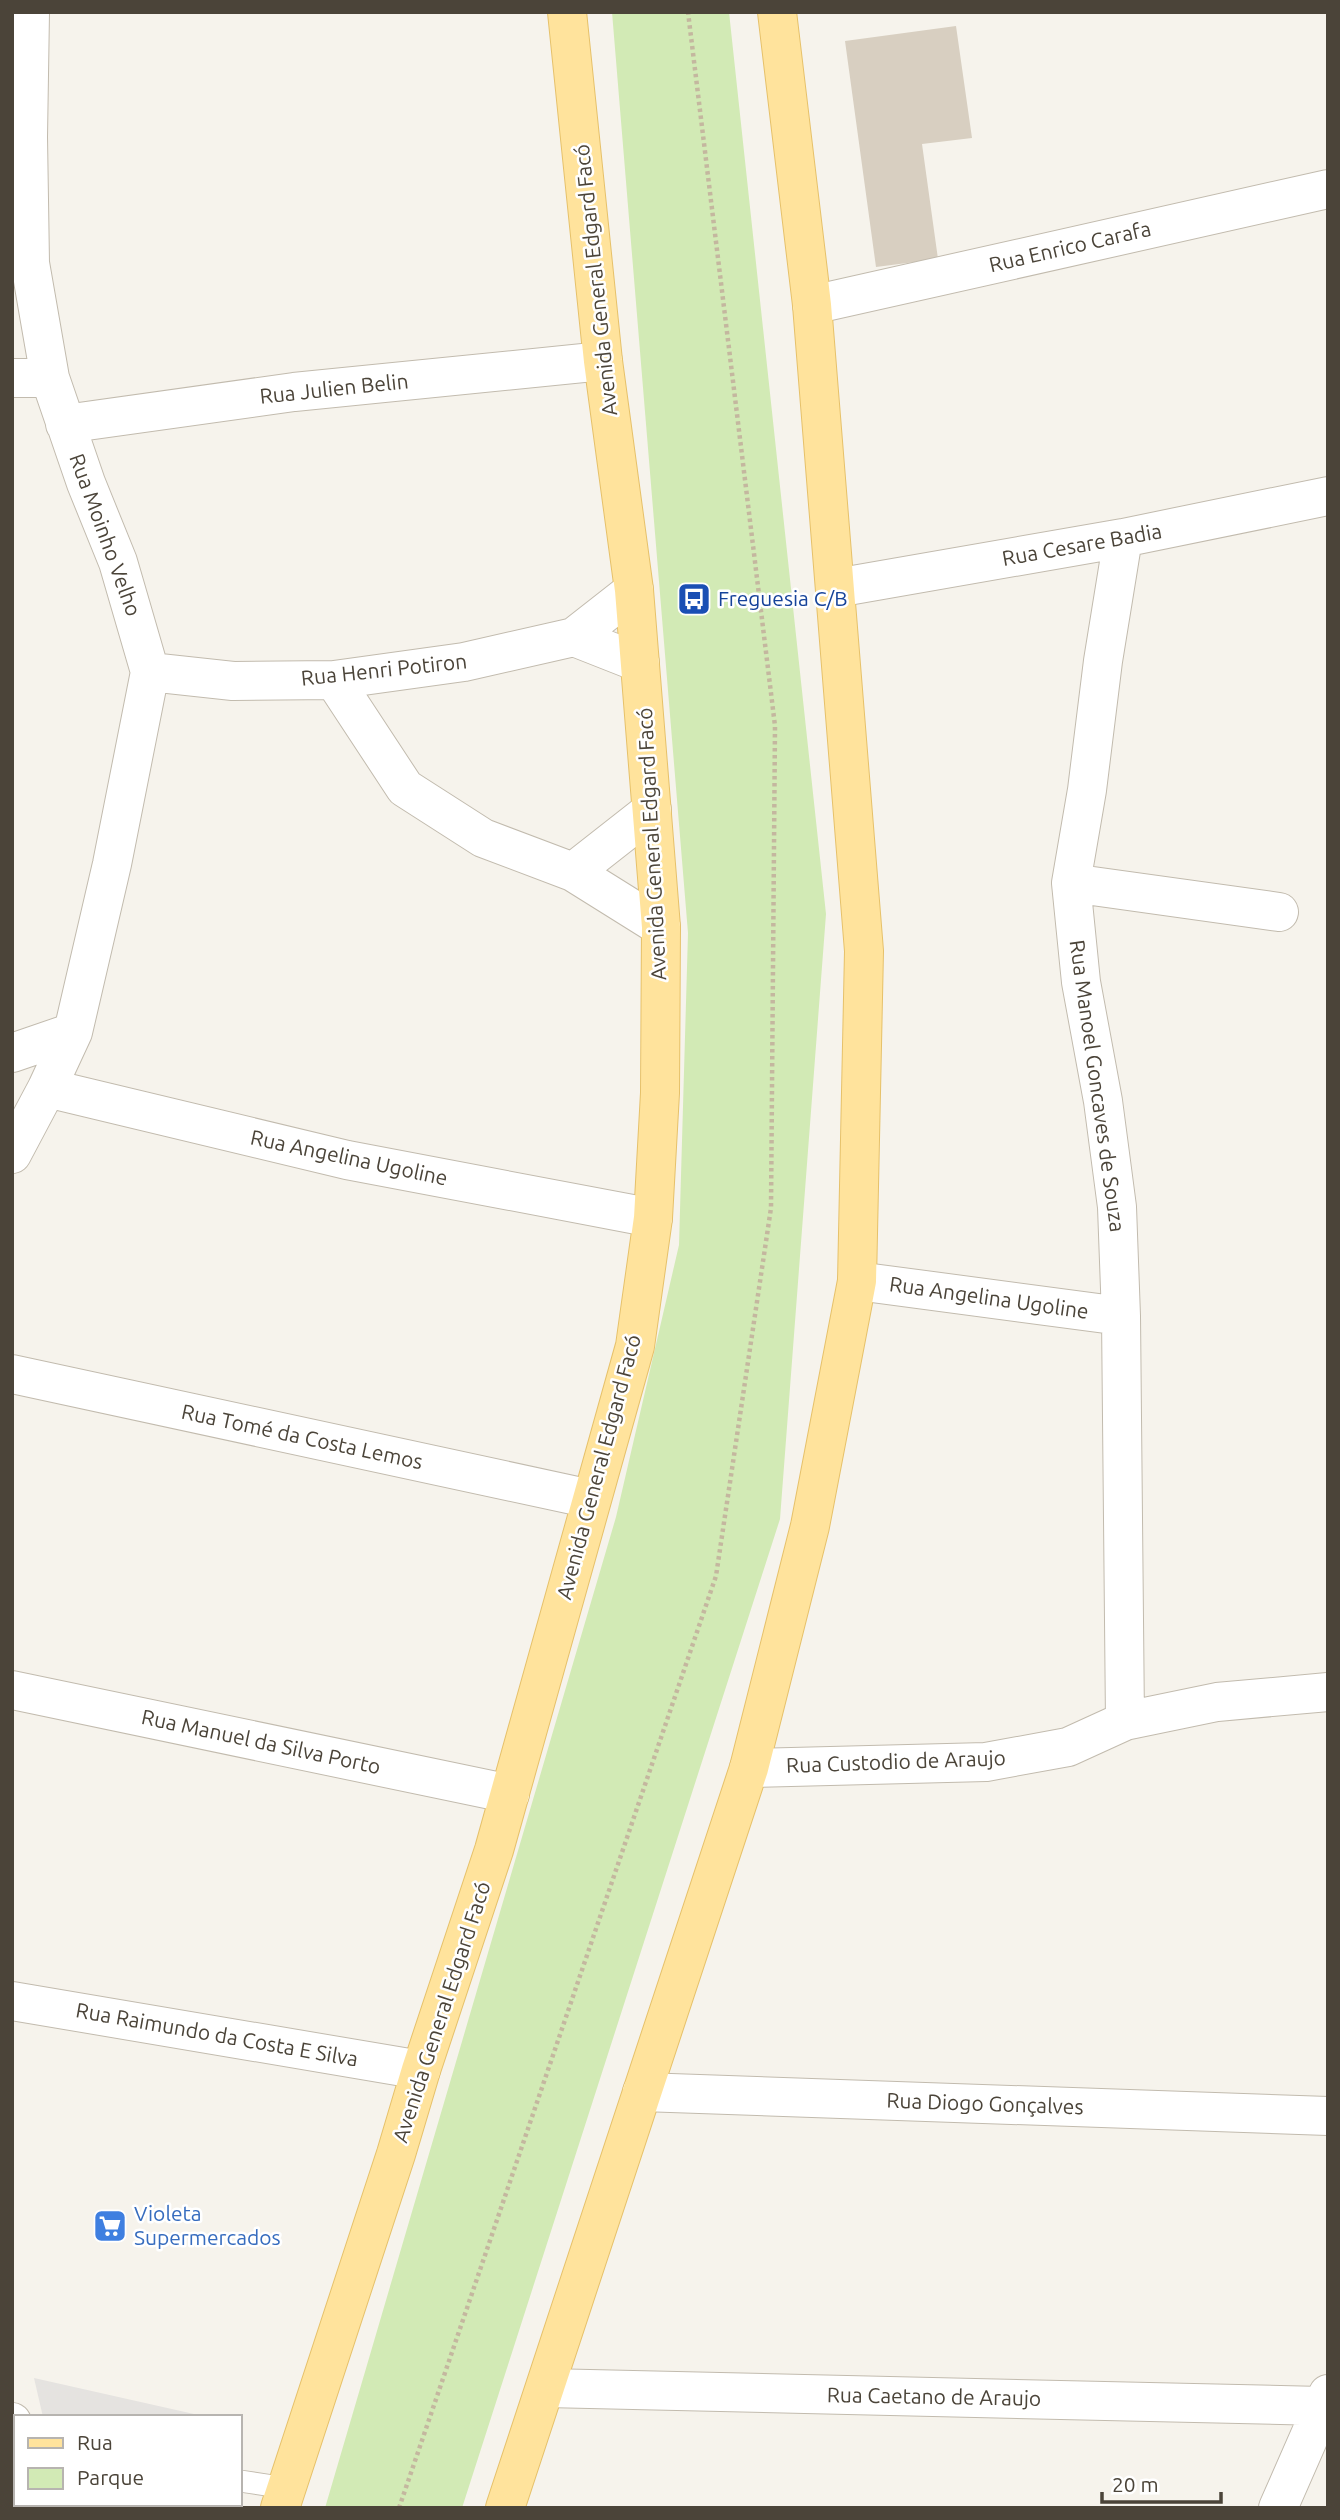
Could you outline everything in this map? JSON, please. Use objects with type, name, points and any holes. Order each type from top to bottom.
[{"type":"main road","name":"Avenida General Edgard Facó","points":[[283,2498],[494,1850],[635,1346],[653,1219],[660,1093],[660,927],[652,810],[634,590],[603,361],[567,12]]},
{"type":"main road","points":[[505,2508],[750,1768],[810,1526],[857,1280],[864,951],[812,305],[780,15]]},
{"type":"street","name":"Rua Moinho Velho","points":[[12,1154],[73,1032],[112,864],[150,672],[118,562],[86,484],[50,378],[30,263],[30,12]]},
{"type":"street","name":"Rua Enrico Carafa","points":[[812,305],[1328,189]]},
{"type":"street","name":"Rua Julien Belin","points":[[65,424],[294,392],[603,361]]},
{"type":"street","points":[[12,378],[50,378]]},
{"type":"street","name":"Rua Cesare Badia","points":[[836,588],[1123,538],[1328,496]]},
{"type":"street","name":"Rua Manoel Goncaves de Souza","points":[[1123,538],[1103,661],[1087,790],[1070,883],[1081,982],[1117,1208],[1121,1316],[1125,1721]]},
{"type":"street","name":"Rua Henri Potiron","points":[[150,672],[233,681],[334,680],[464,662],[574,637],[634,590]]},
{"type":"street","points":[[574,637],[640,663]]},
{"type":"street","points":[[334,680],[405,788],[483,838],[573,872],[660,927]]},
{"type":"street","points":[[573,872],[652,810]]},
{"type":"street","points":[[1070,883],[1279,912]]},
{"type":"street","points":[[12,1054],[73,1032]]},
{"type":"street","name":"Rua Angelina Ugoline","points":[[47,1088],[347,1160],[653,1219]]},
{"type":"street","name":"Rua Angelina Ugoline","points":[[857,1280],[1121,1316]]},
{"type":"street","name":"Rua Tomé da Costa Lemos","points":[[12,1374],[591,1499]]},
{"type":"street","name":"Rua Manuel da Silva Porto","points":[[12,1690],[510,1794]]},
{"type":"street","name":"Rua Custodio de Araujo","points":[[750,1768],[986,1762],[1068,1748],[1125,1721],[1217,1702],[1328,1692]]},
{"type":"street","name":"Rua Raimundo da Costa E Silva","points":[[12,2001],[421,2070]]},
{"type":"street","name":"Rua Diogo Gonçalves","points":[[642,2092],[1328,2116]]},
{"type":"street","name":"Rua Caetano de Araujo","points":[[546,2388],[1325,2400]]},
{"type":"street","points":[[1278,2508],[1325,2400]]},
{"type":"lane","points":[[242,2482],[283,2498]]},
{"type":"green space","points":[[612,12],[729,12],[826,914],[780,1519],[462,2508],[325,2508],[616,1517],[679,1245],[688,933]]},
{"type":"shaded area","points":[[34,2378],[196,2415],[43,2415]]},
{"type":"shaded area","points":[[64,2506],[212,2506],[211,2508]]},
{"type":"building","points":[[956,26],[972,138],[922,144],[938,259],[876,267],[845,41]]},
{"type":"place","name":"Freguesia C/B","points":[[694,599]]},
{"type":"place","name":"Violeta Supermercados","points":[[110,2226]]}]
